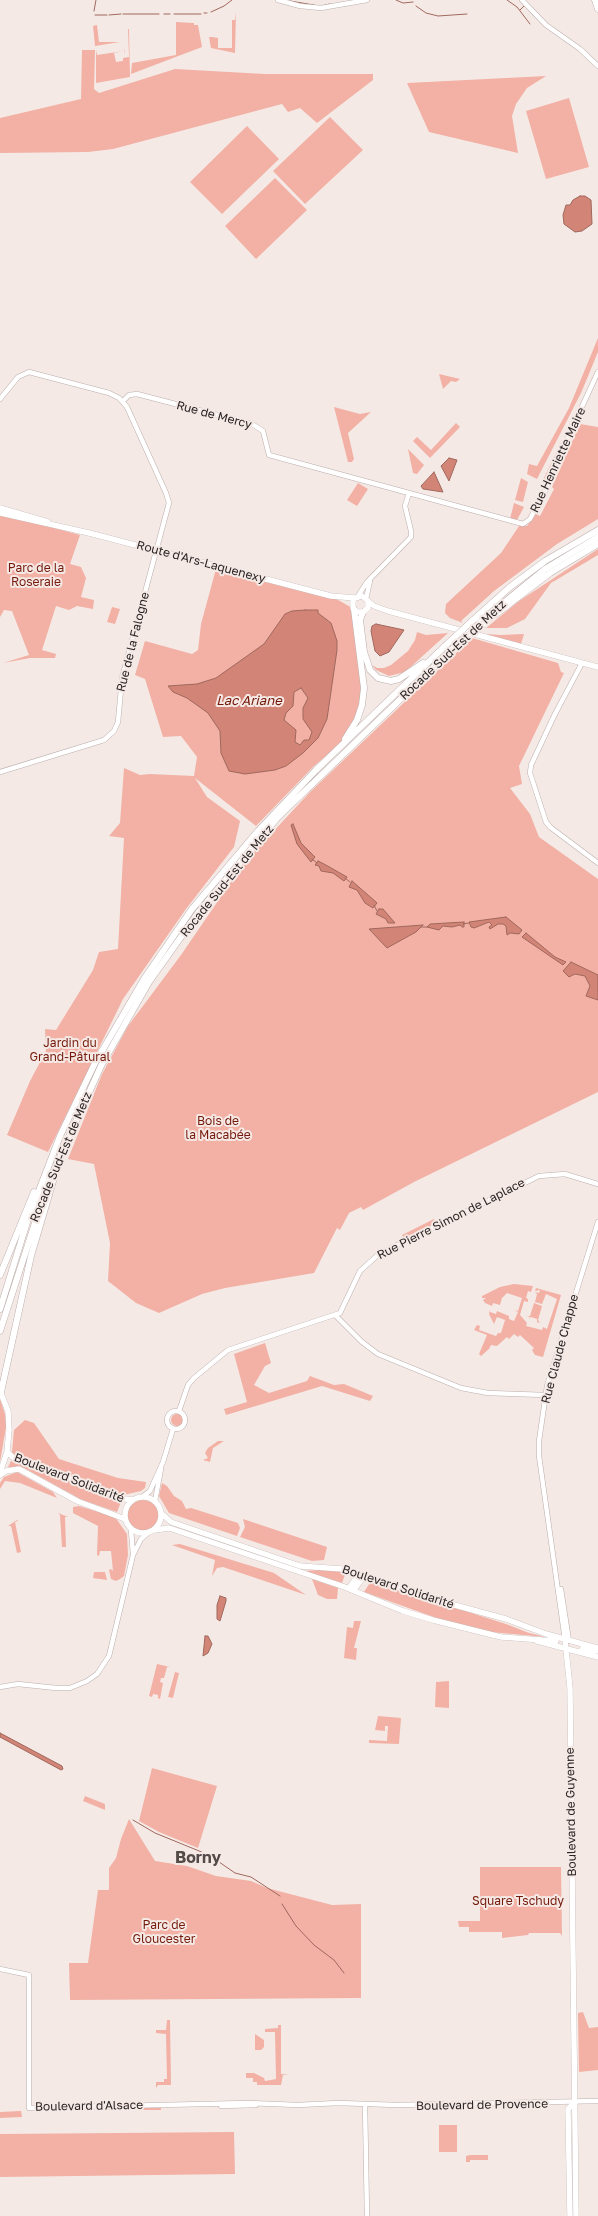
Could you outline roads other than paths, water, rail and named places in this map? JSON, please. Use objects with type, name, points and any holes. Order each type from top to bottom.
[{"type":"highway","points":[[595,0],[598,9]]},
{"type":"highway","points":[[545,561],[598,525]]},
{"type":"highway","name":"Rocade Sud-Est de Metz","points":[[0,1331],[32,1226],[63,1148],[105,1059],[149,982],[198,913],[278,817],[447,649],[472,621],[510,587],[545,561],[598,530]]},
{"type":"highway","name":"Rocade Sud-Est de Metz","points":[[0,1309],[28,1219],[60,1136],[102,1050],[144,979],[192,909],[258,831],[316,770],[447,649],[461,641],[482,624],[545,569],[598,537]]},
{"type":"highway","points":[[482,624],[518,596],[598,544]]},
{"type":"highway","points":[[316,770],[351,732],[362,705],[364,688],[353,609]]},
{"type":"highway","points":[[364,612],[360,625],[367,664],[374,674],[382,680],[391,681],[408,675],[447,649]]},
{"type":"highway","points":[[0,1275],[42,1171],[60,1136]]},
{"type":"highway","points":[[1,1392],[31,1256],[63,1148]]},
{"type":"main road","name":"Route d'Ars-Laquenexy","points":[[0,508],[71,529]]},
{"type":"main road","name":"Route d'Ars-Laquenexy","points":[[0,513],[156,550],[331,596],[356,597]]},
{"type":"main road","name":"Route d'Ars-Laquenexy","points":[[331,596],[353,609]]},
{"type":"main road","points":[[388,611],[364,612],[353,609],[352,603],[356,597],[367,600],[388,611],[598,667]]},
{"type":"main road","points":[[364,612],[368,606],[367,600]]},
{"type":"main road","points":[[0,1474],[7,1452],[9,1416],[1,1392]]},
{"type":"main road","name":"Boulevard Solidarité","points":[[7,1452],[16,1460],[97,1487],[117,1498],[133,1500]]},
{"type":"main road","name":"Boulevard Solidarité","points":[[0,1474],[6,1471],[19,1469],[77,1501],[125,1519]]},
{"type":"main road","points":[[142,1497],[155,1501],[161,1513],[160,1524],[155,1530],[147,1534],[136,1533],[131,1530],[125,1519],[125,1510],[133,1500],[142,1497]]},
{"type":"main road","name":"Boulevard Solidarité","points":[[161,1513],[171,1522],[300,1566],[337,1568],[436,1600],[506,1619],[598,1657]]},
{"type":"main road","name":"Boulevard Solidarité","points":[[155,1530],[169,1528],[352,1589],[404,1611],[433,1620],[490,1635],[598,1648]]},
{"type":"main road","points":[[352,1589],[362,1575]]},
{"type":"main road","name":"Boulevard Solidarité","points":[[568,1645],[598,1651]]},
{"type":"main road","name":"Boulevard de Guyenne","points":[[568,1645],[570,1688],[574,2103],[570,2216]]},
{"type":"main road","name":"Boulevard de Guyenne","points":[[572,2170],[576,2216]]},
{"type":"street","points":[[278,0],[300,6],[321,8],[365,0]]},
{"type":"street","points":[[522,0],[546,25],[580,49],[598,66]]},
{"type":"street","points":[[527,0],[530,8]]},
{"type":"street","points":[[0,399],[18,377],[27,372],[114,395],[123,401]]},
{"type":"street","name":"Rue Henriette Maire","points":[[409,493],[516,522],[526,523],[533,515],[552,478],[568,437],[598,372]]},
{"type":"street","name":"Rue de Mercy","points":[[123,401],[129,395],[137,394],[252,424],[258,426],[263,431],[269,455],[409,493]]},
{"type":"street","name":"Rue de la Falogne","points":[[0,772],[104,740],[114,731],[118,722],[122,678],[168,509],[168,497],[123,401]]},
{"type":"street","points":[[356,597],[411,537],[411,530],[405,506],[409,493]]},
{"type":"street","points":[[367,600],[367,591],[372,578]]},
{"type":"street","points":[[582,663],[555,714],[531,765],[530,773],[546,822],[550,827],[598,863]]},
{"type":"street","name":"Rue Pierre Simon de Laplace","points":[[179,1411],[188,1385],[194,1378],[228,1350],[336,1316],[343,1310],[358,1275],[373,1258],[524,1182],[543,1175],[560,1173],[598,1184]]},
{"type":"street","name":"Rue Claude Chappe","points":[[568,1645],[538,1449],[545,1395],[565,1324],[598,1222]]},
{"type":"street","points":[[343,1310],[350,1328]]},
{"type":"street","points":[[336,1316],[350,1328],[365,1345],[385,1358],[461,1388],[482,1393],[545,1395]]},
{"type":"street","points":[[179,1411],[185,1415],[186,1422],[181,1428],[174,1429],[169,1426],[167,1417],[172,1412],[179,1411]]},
{"type":"street","points":[[142,1497],[150,1491],[163,1462],[174,1429]]},
{"type":"street","points":[[155,1501],[163,1462]]},
{"type":"street","points":[[131,1530],[133,1555]]},
{"type":"street","points":[[0,1686],[18,1684],[64,1689],[78,1686],[92,1679],[102,1668],[109,1656],[133,1555],[140,1539],[147,1534]]},
{"type":"street","name":"Boulevard d'Alsace","points":[[0,1969],[28,1975],[29,2108],[210,2104],[365,2104]]},
{"type":"street","name":"Boulevard de Provence","points":[[365,2104],[598,2102]]},
{"type":"street","points":[[365,2104],[367,2216]]},
{"type":"water","points":[[580,196],[585,196],[591,200],[592,224],[582,231],[575,232],[564,224],[563,215],[566,205],[570,205],[573,200]]},
{"type":"water","points":[[449,458],[457,460],[449,481],[441,466]]},
{"type":"water","points":[[434,472],[443,492],[423,489],[421,486]]},
{"type":"water","name":"Lac Ariane","points":[[318,610],[318,613],[331,623],[337,641],[327,719],[318,738],[303,753],[286,766],[275,770],[245,774],[229,771],[221,753],[220,731],[208,713],[187,698],[173,692],[168,686],[197,684],[216,678],[264,644],[285,614],[292,611]],"holes":[[[301,688],[308,698],[303,708],[303,719],[312,732],[309,740],[304,740],[300,745],[295,742],[296,730],[284,720],[286,713],[293,706],[294,692]]]},
{"type":"water","points":[[376,624],[404,630],[389,652],[380,656],[375,651],[371,631],[372,626]]},
{"type":"water","points":[[293,824],[301,843],[315,857],[311,862],[297,844],[291,825]]},
{"type":"water","points":[[318,861],[347,877],[344,881],[333,873],[321,871],[319,866],[315,865]]},
{"type":"water","points":[[352,881],[377,903],[373,908],[365,903],[357,890],[349,887]]},
{"type":"water","points":[[379,909],[383,909],[395,923],[388,923],[386,919],[376,914]]},
{"type":"water","points":[[506,917],[522,930],[519,934],[510,933],[507,935],[506,926],[503,924],[498,924],[490,929],[489,927],[492,925],[489,922],[474,928],[471,927],[469,922]]},
{"type":"water","points":[[464,922],[464,927],[460,925],[452,927],[443,926],[439,930],[427,927],[430,924]]},
{"type":"water","points":[[423,925],[416,932],[387,948],[369,929]]},
{"type":"water","points":[[526,933],[555,957],[566,962],[563,965],[522,937]]},
{"type":"water","points":[[571,962],[598,975],[598,1000],[586,996],[590,986],[585,976],[575,974],[569,977],[563,971]]},
{"type":"water","points":[[220,1596],[226,1598],[226,1601],[220,1621],[217,1619],[217,1605]]},
{"type":"water","points":[[205,1636],[208,1636],[212,1644],[208,1653],[203,1656]]},
{"type":"water","points":[[0,1733],[62,1766],[63,1769],[61,1770],[0,1737]]},
{"type":"waterway","points":[[94,11],[96,0]]},
{"type":"waterway","points":[[211,12],[224,6],[232,0]]},
{"type":"waterway","points":[[396,0],[403,3],[413,2]]},
{"type":"waterway","points":[[507,0],[517,7],[530,24]]},
{"type":"waterway","points":[[290,1],[314,5]]},
{"type":"waterway","points":[[325,5],[330,4]]},
{"type":"waterway","points":[[416,6],[426,13],[438,16],[467,14]]},
{"type":"waterway","points":[[520,10],[524,6]]},
{"type":"waterway","points":[[109,15],[121,14]]},
{"type":"waterway","points":[[123,14],[159,14]]},
{"type":"waterway","points":[[164,14],[170,14]]},
{"type":"waterway","points":[[174,14],[201,14]]},
{"type":"waterway","points":[[95,15],[107,15]]},
{"type":"waterway","points":[[312,859],[317,863]]},
{"type":"waterway","points":[[345,878],[350,882]]},
{"type":"waterway","points":[[374,905],[377,911]]},
{"type":"waterway","points":[[463,924],[469,923]]},
{"type":"waterway","points":[[421,927],[428,927]]},
{"type":"waterway","points":[[133,1820],[155,1833],[209,1855],[235,1873],[251,1877],[280,1896]]},
{"type":"waterway","points":[[282,1904],[296,1926],[314,1945],[334,1960],[344,1973]]},
{"type":"district","name":"Borny","points":[[198,1858]]},
{"type":"park label","name":"Parc de la Roseraie","points":[[36,575]]},
{"type":"park label","name":"Jardin du Grand-Pâtural","points":[[70,1050]]},
{"type":"park label","name":"Bois de la Macabée","points":[[218,1128]]},
{"type":"park label","name":"Square Tschudy","points":[[518,1901]]},
{"type":"park label","name":"Parc de Gloucester","points":[[164,1932]]}]
